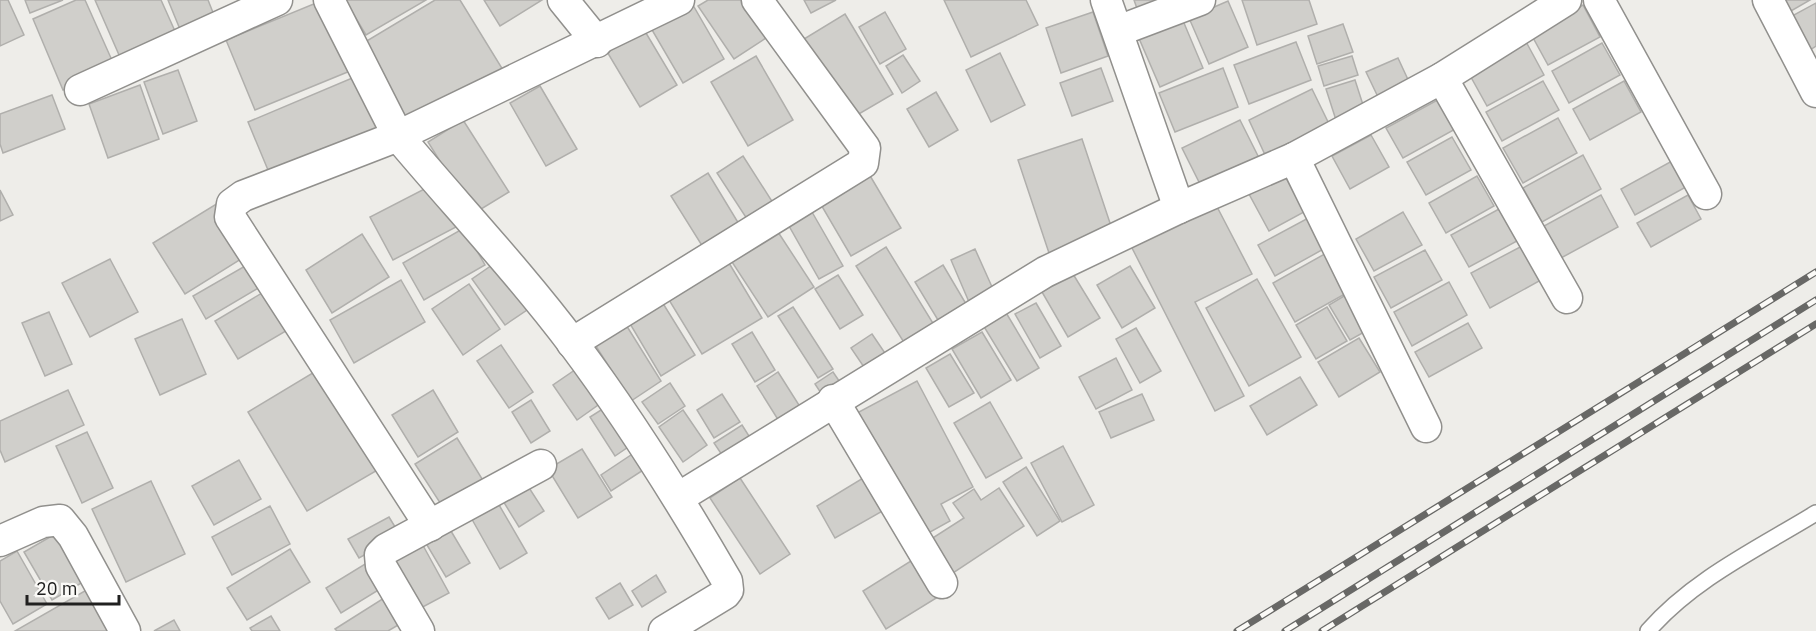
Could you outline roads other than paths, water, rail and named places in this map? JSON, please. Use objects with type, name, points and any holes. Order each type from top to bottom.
[{"type":"street","points":[[80,90],[277,0]]},
{"type":"street","points":[[329,0],[398,136],[572,343],[627,419],[678,498],[727,581],[728,590],[664,631]]},
{"type":"street","points":[[562,0],[597,42]]},
{"type":"street","points":[[430,526],[230,217],[232,204],[243,196],[398,136],[597,42],[679,0]]},
{"type":"street","points":[[572,343],[863,163],[865,148],[757,0]]},
{"type":"street","points":[[1106,0],[1179,208]]},
{"type":"street","points":[[1118,31],[1200,0]]},
{"type":"street","points":[[678,498],[833,400],[1045,272],[1179,208],[1294,158],[1442,78],[1566,0]]},
{"type":"street","points":[[1599,0],[1706,194]]},
{"type":"street","points":[[1768,0],[1816,92]]},
{"type":"street","points":[[1442,78],[1567,298]]},
{"type":"street","points":[[1294,158],[1426,427]]},
{"type":"street","points":[[833,400],[942,583]]},
{"type":"street","points":[[408,627],[378,561],[386,549],[542,465]]},
{"type":"street","points":[[0,541],[43,522],[60,520],[73,536],[124,631]]},
{"type":"lane","points":[[1648,631],[1661,616],[1706,580],[1816,513]]},
{"type":"railway","points":[[1237,631],[1816,272]]},
{"type":"railway","points":[[1285,631],[1816,300]]},
{"type":"railway","points":[[1322,631],[1816,324]]}]
